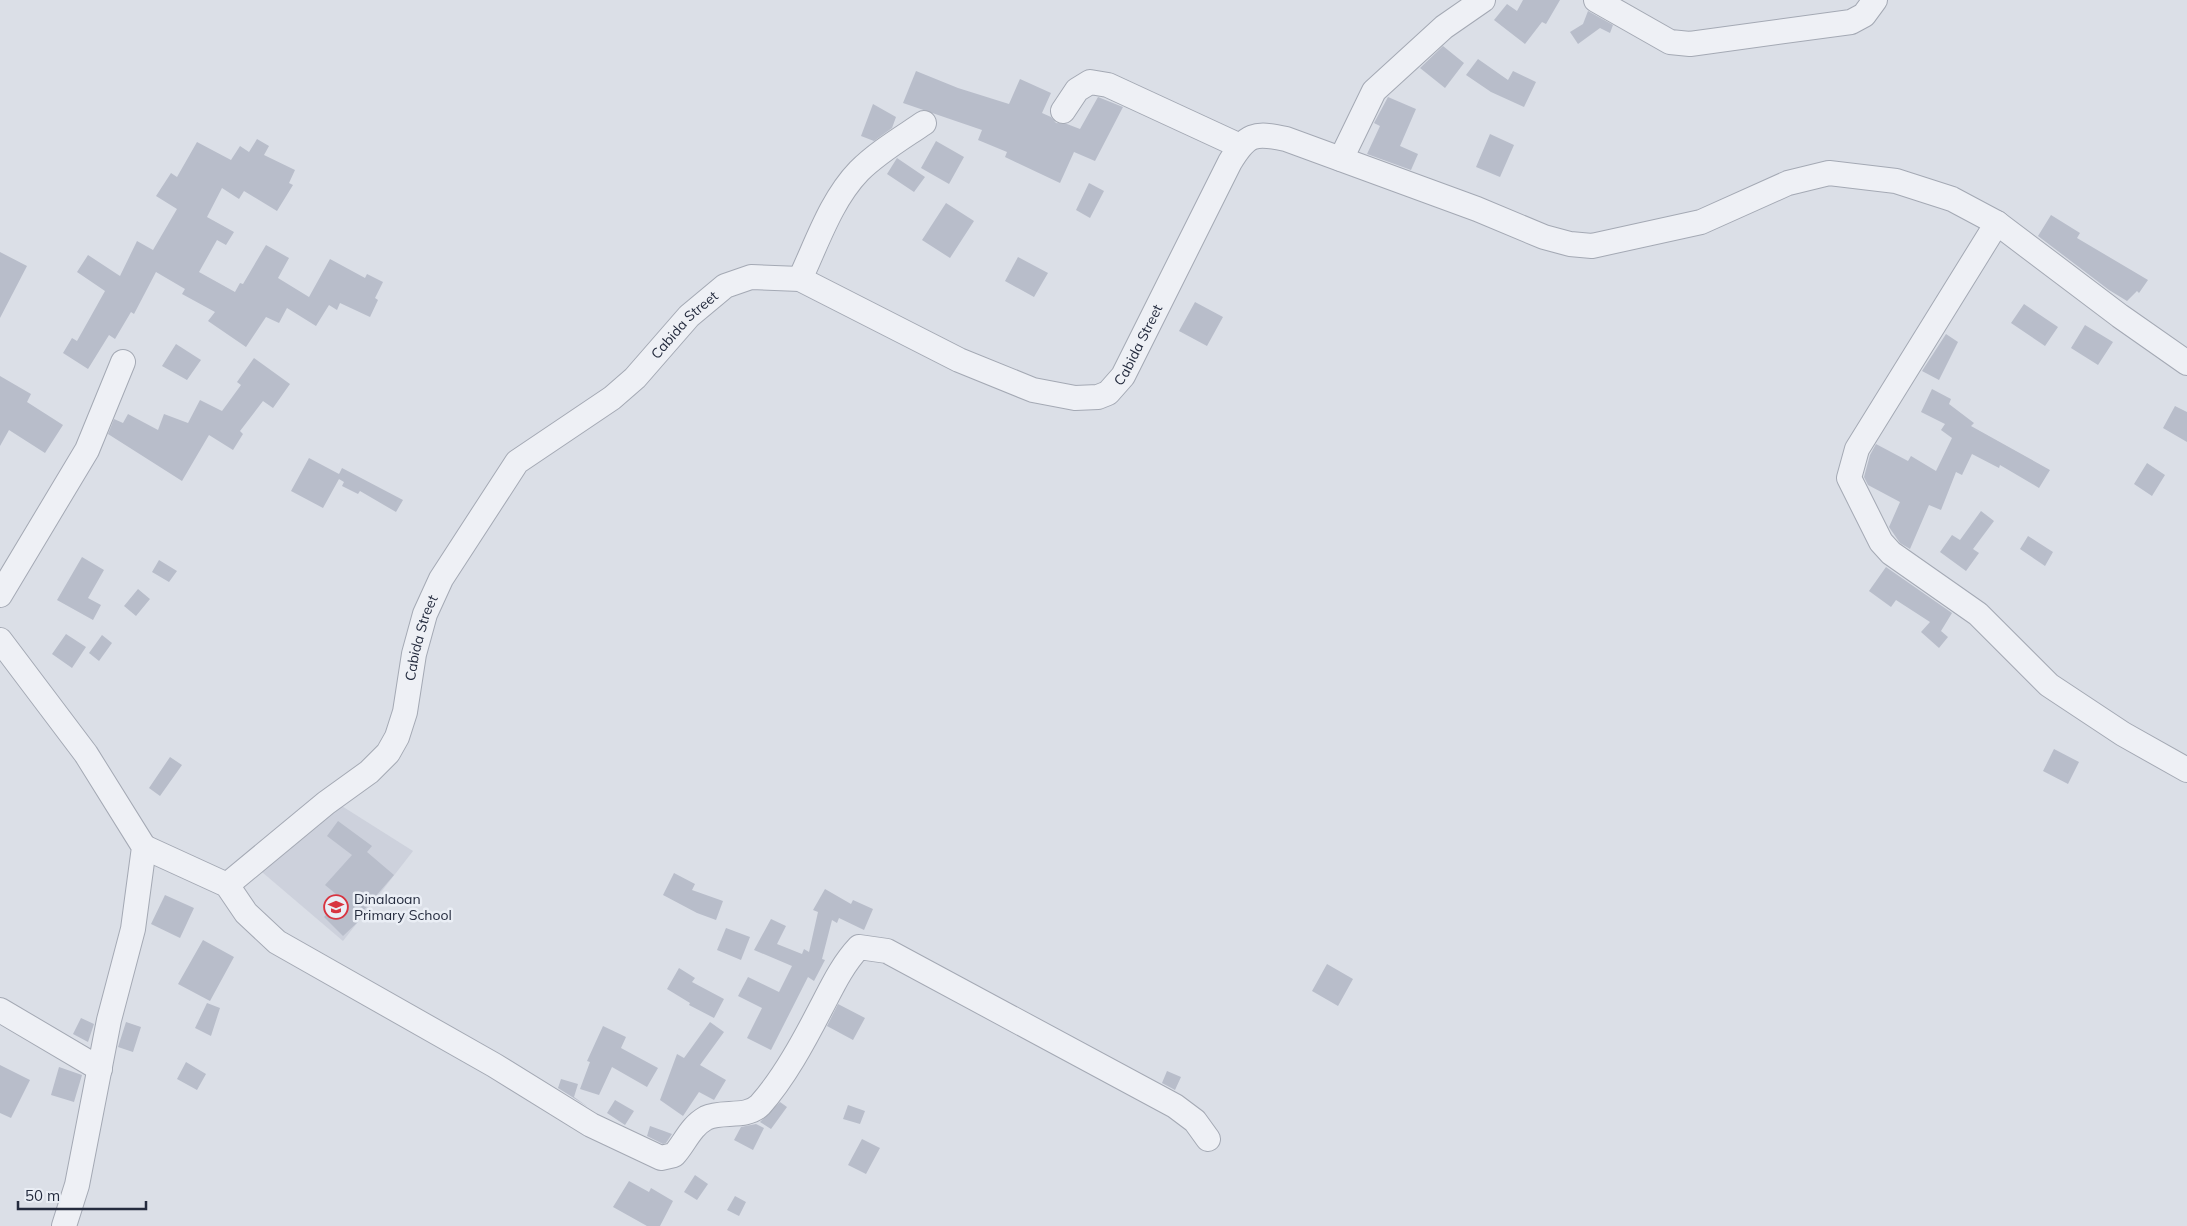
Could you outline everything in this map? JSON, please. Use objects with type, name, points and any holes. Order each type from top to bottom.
[{"type":"street","points":[[1341,159],[1374,90],[1444,27],[1483,0]]},
{"type":"street","points":[[1596,0],[1670,42],[1690,44],[1851,22],[1864,15],[1875,0]]},
{"type":"street","points":[[1062,111],[1076,90],[1090,82],[1108,86],[1240,146],[1250,137],[1263,134],[1286,139],[1544,237],[1570,244],[1592,246],[1701,222],[1788,183],[1829,173],[1896,180],[1952,199],[1997,223],[2120,316],[2187,363]]},
{"type":"street","points":[[800,279],[827,220],[846,187],[872,159],[924,123]]},
{"type":"street","name":"Cabida Street","points":[[226,884],[326,803],[369,772],[388,753],[397,737],[405,712],[414,654],[425,614],[441,579],[517,462],[612,398],[635,378],[689,316],[725,286],[751,277],[800,279],[958,360],[1032,390],[1075,398],[1098,397],[1108,393],[1123,376],[1240,146]]},
{"type":"street","points":[[1997,223],[1857,449],[1850,478],[1882,542],[1891,553],[1978,614],[2049,685],[2123,734],[2187,770]]},
{"type":"street","points":[[0,595],[87,450],[123,362]]},
{"type":"street","points":[[0,640],[86,754],[144,847],[226,884],[246,913],[277,942],[494,1065],[591,1125],[661,1158],[674,1155],[690,1132],[707,1118],[719,1114],[742,1114],[758,1106],[801,1047],[846,960],[859,947],[887,951],[1175,1106],[1195,1122],[1208,1139]]},
{"type":"street","points":[[64,1226],[77,1185],[109,1020],[133,929],[144,847]]},
{"type":"street","points":[[0,1010],[100,1069]]},
{"type":"shaded area","name":"Dinalaoan Primary School","points":[[337,803],[413,851],[343,941],[262,872]]},
{"type":"building","points":[[1523,0],[1560,0],[1546,24],[1542,22],[1525,44],[1494,20],[1507,4],[1517,11]]},
{"type":"building","points":[[1588,11],[1613,25],[1610,33],[1600,28],[1578,44],[1570,32],[1583,24]]},
{"type":"building","points":[[1443,46],[1464,63],[1445,88],[1420,68]]},
{"type":"building","points":[[1478,59],[1508,80],[1513,71],[1536,82],[1524,107],[1491,92],[1466,75]]},
{"type":"building","points":[[916,71],[958,88],[1009,104],[1020,79],[1051,93],[1042,113],[1051,117],[1056,123],[1067,124],[1080,129],[1098,97],[1123,107],[1095,161],[1074,152],[1060,183],[1005,157],[1007,152],[978,140],[982,130],[903,103]]},
{"type":"building","points":[[1388,97],[1416,109],[1400,146],[1418,154],[1411,170],[1367,154],[1380,126],[1374,123]]},
{"type":"building","points":[[873,104],[896,117],[892,128],[874,141],[861,136]]},
{"type":"building","points":[[1490,134],[1514,145],[1500,177],[1476,167]]},
{"type":"building","points":[[257,139],[269,146],[264,155],[295,170],[289,183],[293,185],[277,211],[244,191],[239,199],[222,188],[207,217],[234,232],[226,245],[217,240],[199,272],[235,292],[240,283],[243,284],[266,245],[289,258],[278,278],[309,297],[330,259],[365,278],[367,274],[383,282],[375,298],[378,300],[370,317],[340,303],[337,310],[329,305],[316,326],[287,308],[279,323],[266,317],[246,347],[208,321],[215,312],[182,294],[185,289],[156,272],[134,314],[131,312],[115,339],[109,335],[88,369],[63,353],[72,338],[77,341],[105,291],[77,272],[88,255],[120,276],[137,241],[153,250],[177,209],[156,196],[171,173],[177,177],[197,142],[231,160],[240,146],[249,152]]},
{"type":"building","points":[[936,141],[964,157],[949,184],[921,168]]},
{"type":"building","points":[[897,158],[925,177],[914,192],[887,174]]},
{"type":"building","points":[[1089,183],[1104,191],[1090,218],[1076,210]]},
{"type":"building","points":[[946,203],[974,221],[950,258],[922,240]]},
{"type":"building","points":[[2051,215],[2080,233],[2077,238],[2148,280],[2139,293],[2137,291],[2127,301],[2109,290],[2038,236]]},
{"type":"building","points":[[0,252],[27,266],[0,318]]},
{"type":"building","points":[[1018,257],[1048,273],[1034,297],[1005,281]]},
{"type":"building","points":[[1195,302],[1223,317],[1207,346],[1179,331]]},
{"type":"building","points":[[2024,304],[2058,327],[2045,346],[2011,323]]},
{"type":"building","points":[[2085,325],[2113,342],[2098,365],[2071,348]]},
{"type":"building","points":[[1946,334],[1958,342],[1939,380],[1922,371]]},
{"type":"building","points":[[176,344],[201,360],[187,380],[162,366]]},
{"type":"building","points":[[254,358],[290,384],[273,408],[263,401],[240,431],[243,434],[233,450],[209,435],[182,481],[108,434],[114,419],[123,423],[128,414],[158,430],[164,414],[188,423],[200,400],[222,411],[241,385],[237,382]]},
{"type":"building","points":[[0,376],[31,394],[27,402],[63,425],[45,453],[9,430],[0,446]]},
{"type":"building","points":[[1932,389],[1951,399],[1949,404],[1974,423],[1971,426],[2050,470],[2039,488],[2000,465],[1999,468],[1972,454],[1962,475],[1956,472],[1941,510],[1929,505],[1910,549],[1900,543],[1889,527],[1900,502],[1868,485],[1864,477],[1870,455],[1876,444],[1908,461],[1911,456],[1936,471],[1952,438],[1941,430],[1945,424],[1921,412]]},
{"type":"building","points":[[2175,406],[2187,412],[2187,442],[2163,428]]},
{"type":"building","points":[[309,458],[339,474],[342,468],[403,500],[396,512],[360,491],[358,494],[342,486],[344,482],[339,479],[323,508],[291,491]]},
{"type":"building","points":[[2147,463],[2165,475],[2152,496],[2134,484]]},
{"type":"building","points":[[1981,511],[1994,521],[1973,549],[1979,553],[1966,571],[1940,552],[1952,535],[1960,540]]},
{"type":"building","points":[[2028,536],[2053,552],[2045,566],[2020,549]]},
{"type":"building","points":[[82,557],[104,570],[88,598],[101,605],[93,620],[57,600]]},
{"type":"building","points":[[159,560],[177,571],[169,582],[152,572]]},
{"type":"building","points":[[1886,567],[1952,613],[1941,631],[1948,637],[1939,648],[1921,632],[1930,622],[1896,600],[1891,607],[1869,591]]},
{"type":"building","points":[[138,589],[150,599],[136,616],[124,606]]},
{"type":"building","points":[[66,634],[86,647],[72,668],[52,654]]},
{"type":"building","points":[[102,635],[112,643],[99,661],[89,653]]},
{"type":"building","points":[[2054,749],[2079,762],[2068,784],[2043,771]]},
{"type":"building","points":[[170,757],[182,765],[160,796],[149,788]]},
{"type":"building","points":[[338,821],[372,846],[367,852],[394,875],[356,919],[359,921],[343,936],[324,917],[342,899],[325,885],[352,855],[327,836]]},
{"type":"building","points":[[674,873],[695,884],[692,890],[723,901],[716,920],[697,913],[663,895]]},
{"type":"building","points":[[825,889],[851,904],[853,900],[873,909],[864,930],[839,918],[837,923],[832,920],[822,959],[825,960],[814,981],[808,977],[771,1050],[747,1038],[762,1008],[738,996],[748,977],[779,992],[792,966],[754,950],[771,919],[786,926],[777,944],[802,954],[804,949],[809,952],[818,912],[813,910]]},
{"type":"building","points":[[165,895],[194,908],[180,938],[151,924]]},
{"type":"building","points":[[726,928],[750,937],[741,960],[717,950]]},
{"type":"building","points":[[203,940],[234,957],[210,1001],[178,984]]},
{"type":"building","points":[[1327,964],[1353,979],[1338,1006],[1312,991]]},
{"type":"building","points":[[679,968],[695,978],[692,982],[724,999],[714,1018],[689,1005],[690,1003],[667,989]]},
{"type":"building","points":[[207,1003],[220,1008],[211,1036],[195,1028]]},
{"type":"building","points":[[838,1004],[865,1018],[853,1040],[827,1026]]},
{"type":"building","points":[[81,1018],[94,1024],[88,1042],[73,1034]]},
{"type":"building","points":[[126,1022],[141,1027],[133,1052],[118,1047]]},
{"type":"building","points":[[710,1022],[724,1032],[700,1065],[726,1080],[714,1100],[699,1092],[683,1116],[660,1100],[677,1054],[684,1058]]},
{"type":"building","points":[[603,1026],[626,1037],[621,1048],[658,1068],[647,1087],[612,1067],[599,1095],[580,1089],[590,1062],[587,1061]]},
{"type":"building","points":[[186,1062],[206,1074],[197,1090],[177,1079]]},
{"type":"building","points":[[0,1065],[30,1080],[11,1118],[0,1113]]},
{"type":"building","points":[[59,1067],[82,1075],[74,1102],[51,1095]]},
{"type":"building","points":[[1167,1071],[1181,1077],[1175,1090],[1162,1083]]},
{"type":"building","points":[[539,1076],[558,1088],[561,1079],[578,1084],[574,1097],[588,1107]]},
{"type":"building","points":[[615,1100],[634,1111],[625,1125],[607,1113]]},
{"type":"building","points":[[780,1102],[787,1107],[771,1129],[760,1122]]},
{"type":"building","points":[[848,1105],[865,1111],[860,1124],[843,1119]]},
{"type":"building","points":[[756,1124],[764,1128],[753,1150],[734,1140],[741,1127]]},
{"type":"building","points":[[650,1126],[672,1134],[666,1143],[663,1144],[647,1136]]},
{"type":"building","points":[[862,1139],[880,1148],[866,1174],[848,1165]]},
{"type":"building","points":[[695,1175],[708,1184],[697,1200],[684,1192]]},
{"type":"building","points":[[629,1181],[649,1192],[651,1188],[673,1201],[660,1226],[647,1226],[613,1207]]},
{"type":"building","points":[[735,1196],[746,1202],[739,1216],[727,1210]]},
{"type":"place","name":"Dinalaoan Primary School","points":[[336,907]]}]
